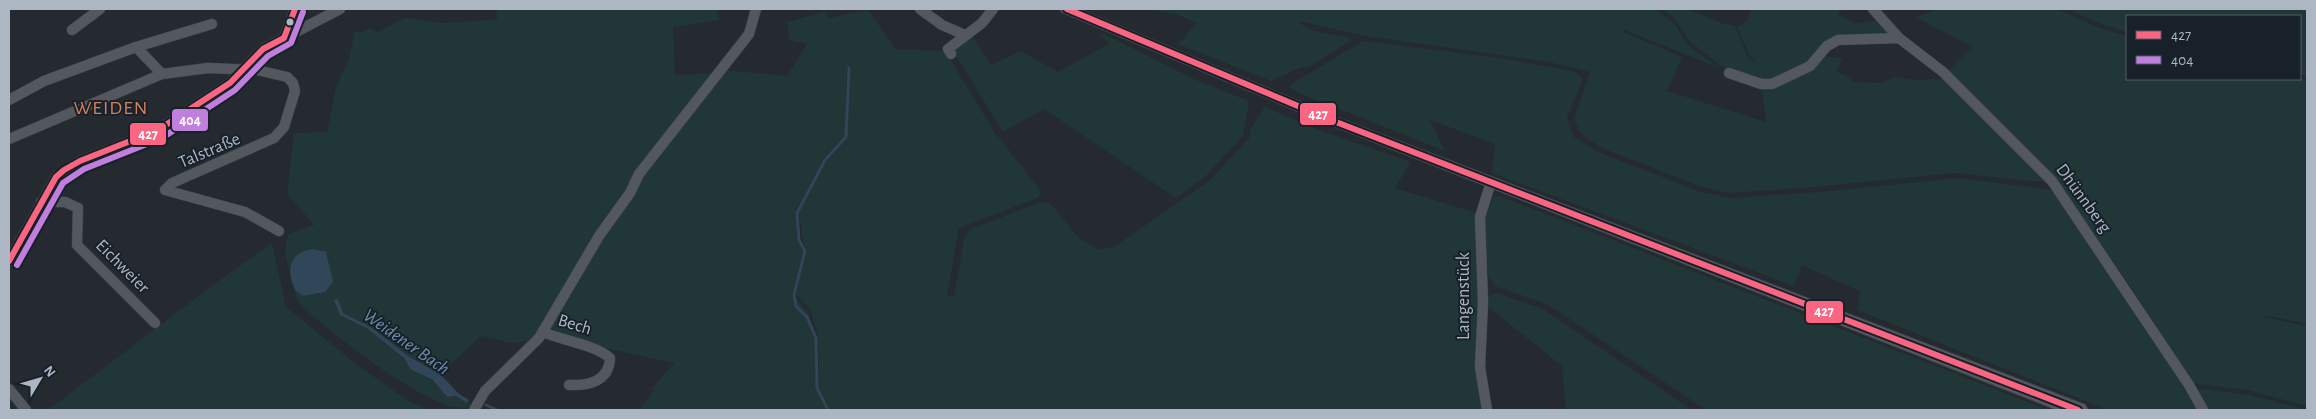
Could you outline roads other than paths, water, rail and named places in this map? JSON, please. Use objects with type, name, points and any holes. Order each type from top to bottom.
[{"type":"main road","points":[[1067,9],[1264,93],[2078,410]]},
{"type":"street","points":[[72,30],[100,9]]},
{"type":"street","points":[[284,38],[295,9]]},
{"type":"street","points":[[9,261],[56,177],[64,170],[80,161],[158,130],[230,83],[263,49],[340,9]]},
{"type":"street","points":[[543,332],[599,236],[630,193],[639,174],[749,34],[756,9]]},
{"type":"street","points":[[920,9],[942,25],[965,35]]},
{"type":"street","points":[[951,54],[948,49],[982,23],[993,9]]},
{"type":"street","name":"Dhünnberg","points":[[1873,9],[1900,38],[1943,72],[2052,181],[2189,385],[2203,410]]},
{"type":"street","points":[[9,100],[44,81],[136,47],[196,31],[212,24]]},
{"type":"street","points":[[1729,73],[1761,84],[1772,84],[1810,66],[1827,46],[1838,40],[1845,38],[1900,38]]},
{"type":"street","points":[[136,47],[162,74]]},
{"type":"street","points":[[9,139],[162,74],[202,66],[242,70]]},
{"type":"street","name":"Talstraße","points":[[242,70],[278,74],[287,77],[294,83],[295,91],[284,127],[274,138],[260,146],[172,183],[165,190],[245,212],[279,231]]},
{"type":"street","name":"Langenstück","points":[[1487,410],[1480,367],[1483,303],[1480,218],[1491,182]]},
{"type":"street","name":"Eichweier","points":[[41,202],[62,201],[71,203],[78,208],[78,245],[155,322]]},
{"type":"street","name":"Bech","points":[[474,410],[486,391],[528,351],[543,332],[562,340],[602,351],[610,358],[609,370],[599,380],[584,386],[569,385]]},
{"type":"street","points":[[9,389],[26,410]]},
{"type":"water","points":[[313,249],[326,252],[333,282],[325,292],[304,296],[298,293],[294,287],[290,267],[294,258],[302,252]]},
{"type":"water","points":[[338,299],[343,313],[371,327],[408,356],[440,374],[459,394],[469,400],[467,403],[456,396],[447,397],[433,380],[410,369],[404,358],[368,329],[340,315],[334,300]]},
{"type":"waterway","points":[[828,410],[817,388],[816,338],[807,317],[796,306],[794,294],[805,251],[799,240],[797,213],[825,160],[846,137],[849,68]]},
{"type":"waterway","name":"Weidener Bach","points":[[486,405],[497,410]]},
{"type":"district","name":"WEIDEN","points":[[111,107]]}]
